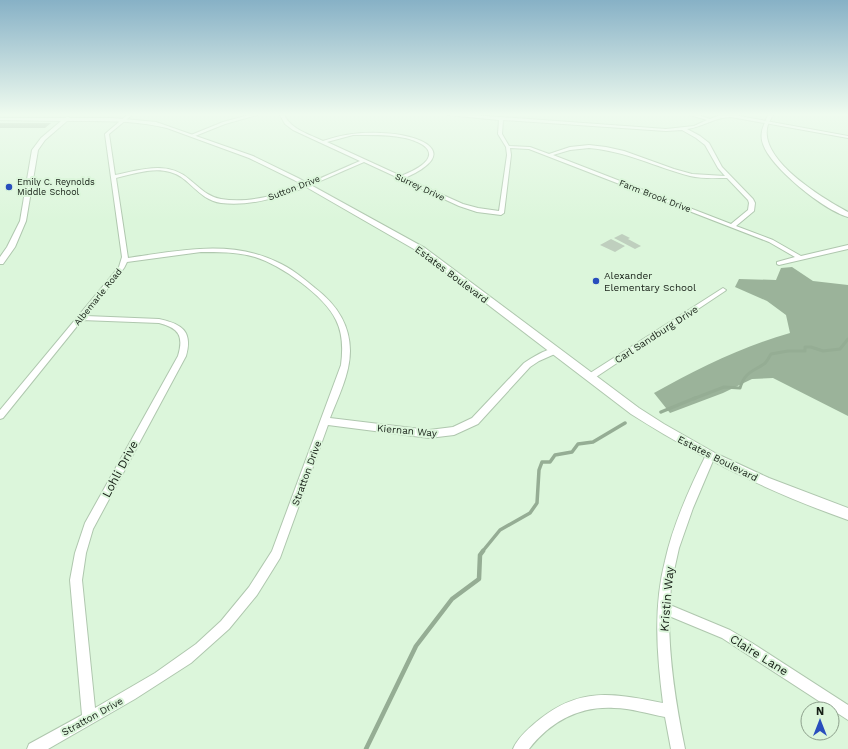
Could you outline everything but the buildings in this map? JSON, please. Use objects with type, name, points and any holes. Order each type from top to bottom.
[{"type":"street","points":[[0,262],[11,246],[23,221],[35,150]]},
{"type":"street","name":"Albemarle Road","points":[[0,416],[122,267],[125,260],[109,150]]},
{"type":"street","name":"Estates Boulevard","points":[[232,150],[251,157],[305,184],[428,254],[554,351],[662,429],[710,456],[750,476],[795,495],[848,514]]},
{"type":"street","name":"Surrey Drive","points":[[341,150],[461,206],[501,213],[509,155],[508,150]]},
{"type":"street","points":[[400,178],[419,169],[427,163],[431,156],[430,150]]},
{"type":"street","name":"Farm Brook Drive","points":[[536,150],[771,241],[799,257]]},
{"type":"street","points":[[550,155],[566,150]]},
{"type":"street","points":[[613,150],[627,153],[691,174],[707,177],[729,177]]},
{"type":"street","points":[[710,150],[715,160],[752,203],[751,211],[732,226]]},
{"type":"street","points":[[770,150],[780,166],[809,191],[848,215]]},
{"type":"street","name":"Sutton Drive","points":[[113,177],[151,170],[170,170],[178,173],[202,195],[214,200],[248,202],[266,199],[364,161]]},
{"type":"street","points":[[779,263],[799,257],[848,247]]},
{"type":"street","name":"Stratton Drive","points":[[34,749],[169,672],[197,651],[224,626],[244,603],[263,577],[276,554],[342,377],[347,351],[344,327],[339,316],[325,298],[274,262],[240,252],[198,250],[125,260]]},
{"type":"street","name":"Carl Sandburg Drive","points":[[590,377],[723,290]]},
{"type":"street","name":"Lohli Drive","points":[[80,318],[159,321],[168,323],[180,330],[184,335],[185,342],[182,356],[89,527],[78,562],[76,580],[89,718]]},
{"type":"street","name":"Kiernan Way","points":[[326,421],[429,434],[454,431],[475,421],[527,365],[536,358],[554,351]]},
{"type":"street","name":"Kristin Way","points":[[678,749],[670,711],[664,648],[664,608],[670,562],[679,531],[710,456]]},
{"type":"street","name":"Claire Lane","points":[[664,608],[731,637],[848,713]]},
{"type":"street","points":[[520,749],[530,735],[550,718],[571,707],[595,702],[615,701],[670,711]]},
{"type":"green space","points":[[622,234],[641,246],[635,249],[614,238]]},
{"type":"green space","points":[[611,239],[625,246],[615,252],[600,245]]},
{"type":"green space","points":[[792,267],[813,281],[848,285],[848,416],[773,378],[752,379],[723,393],[670,413],[654,393],[687,375],[738,351],[790,333],[786,315],[767,301],[735,287],[739,279],[776,280],[781,268]]},
{"type":"waterway","points":[[693,399],[724,387],[740,388],[747,375],[765,363],[771,354],[788,351],[805,351],[805,347],[811,347],[823,351],[840,349],[848,339]]},
{"type":"waterway","points":[[661,412],[695,398]]},
{"type":"waterway","points":[[482,552],[500,530],[530,513],[537,503],[539,470],[542,462],[550,462],[555,455],[572,452],[578,444],[593,442],[625,423]]},
{"type":"waterway","points":[[366,749],[416,646],[452,599],[479,579],[480,555],[483,551]]},
{"type":"place","name":"Emily C. Reynolds Middle School","points":[[9,187]]},
{"type":"place","name":"Alexander Elementary School","points":[[596,281]]}]
